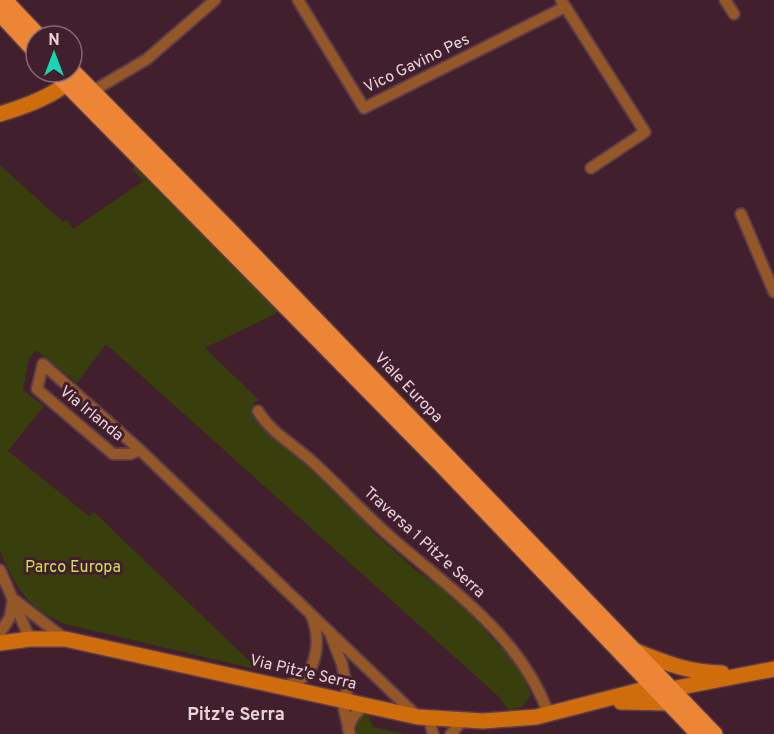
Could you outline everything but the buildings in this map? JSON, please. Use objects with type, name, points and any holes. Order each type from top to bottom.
[{"type":"main road","points":[[5,0],[28,24]]},
{"type":"main road","points":[[0,14],[24,40]]},
{"type":"main road","name":"Viale Europa","points":[[84,82],[633,650],[698,734]]},
{"type":"main road","name":"Viale Europa","points":[[65,85],[442,466],[653,687],[670,696],[715,734]]},
{"type":"street","points":[[93,91],[147,59],[215,0]]},
{"type":"street","name":"Vico Gavino Pes","points":[[298,0],[364,108],[563,4]]},
{"type":"street","points":[[725,0],[734,14]]},
{"type":"street","points":[[563,4],[645,132],[591,168]]},
{"type":"street","points":[[0,114],[23,107],[54,93],[65,85]]},
{"type":"street","points":[[741,214],[774,292]]},
{"type":"street","name":"Via Irlanda","points":[[140,450],[130,454],[113,454],[37,389],[43,364],[140,450],[329,632],[424,718]]},
{"type":"street","name":"Traversa 1 Pitz'e Serra","points":[[258,411],[264,421],[303,452],[391,538],[486,619],[530,672],[549,715]]},
{"type":"street","points":[[0,570],[30,639]]},
{"type":"street","points":[[0,633],[10,617],[13,598]]},
{"type":"street","points":[[13,598],[66,639]]},
{"type":"street","points":[[282,686],[296,683],[312,665],[317,648],[317,635],[311,614]]},
{"type":"street","name":"Via Irlanda","points":[[329,632],[342,664],[347,689],[344,709],[349,731]]},
{"type":"street","name":"Via Pitz'e Serra","points":[[0,643],[30,639],[66,639],[424,718],[462,721],[549,715],[653,687]]},
{"type":"street","name":"Via Pitz'e Serra","points":[[633,650],[674,667],[706,673],[769,670]]},
{"type":"street","name":"Via Pitz'e Serra","points":[[600,702],[670,696],[769,670]]},
{"type":"street","points":[[349,731],[353,717],[364,705]]},
{"type":"street","points":[[424,718],[433,734]]},
{"type":"street","points":[[451,734],[462,721]]},
{"type":"green space","name":"Parco Europa","points":[[135,161],[282,308],[275,314],[205,348],[259,400],[254,403],[253,413],[257,421],[333,486],[372,531],[417,571],[479,617],[488,634],[514,661],[524,676],[531,695],[522,707],[509,711],[498,696],[106,344],[77,383],[36,350],[29,359],[23,390],[44,406],[8,451],[89,516],[94,512],[259,670],[65,624],[41,611],[24,596],[0,552],[0,165],[63,222],[67,220],[73,229],[143,181],[133,170]]},
{"type":"green space","points":[[356,712],[368,715],[373,727],[405,734],[357,734]]},
{"type":"district","name":"Pitz'e Serra","points":[[236,715]]}]
